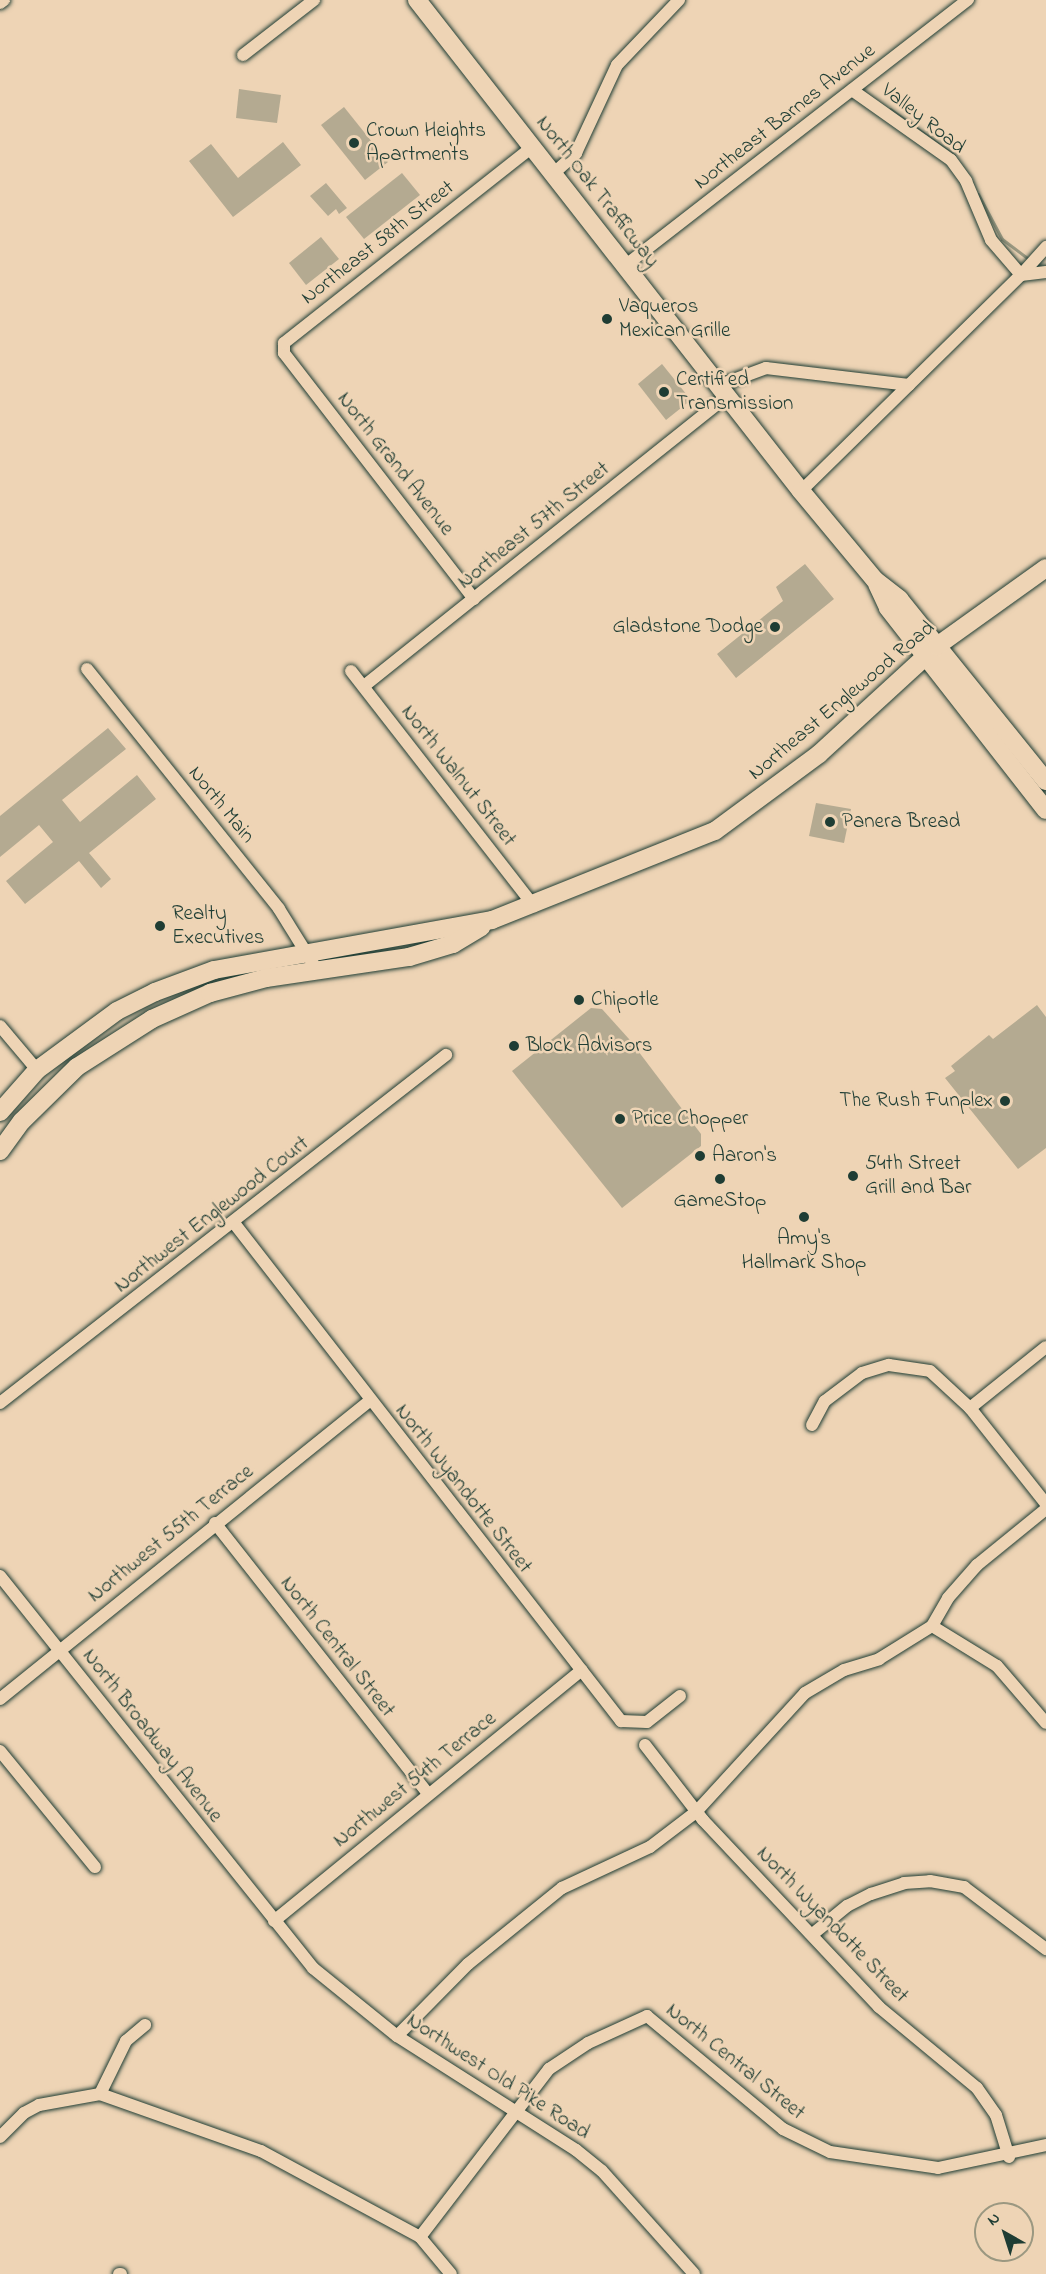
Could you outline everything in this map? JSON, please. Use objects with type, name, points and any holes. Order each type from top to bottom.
[{"type":"main road","name":"North Oak Trafficway","points":[[417,0],[801,491],[875,580],[888,608],[931,651],[1046,781]]},
{"type":"main road","name":"Northeast Englewood Road","points":[[0,1112],[37,1070],[117,1011],[155,992],[214,970],[306,951],[492,920],[534,906],[715,831],[819,754],[931,651],[1046,568]]},
{"type":"main road","name":"North Oak Trafficway","points":[[931,651],[1046,810]]},
{"type":"main road","name":"Northeast Englewood Road","points":[[0,1151],[22,1121],[77,1067],[152,1019],[210,993],[317,969],[409,957],[453,944],[492,920]]},
{"type":"street","points":[[0,3],[4,0]]},
{"type":"street","points":[[243,55],[314,0]]},
{"type":"street","points":[[554,173],[576,153],[617,65],[665,5],[679,0]]},
{"type":"street","name":"Northeast Barnes Avenue","points":[[626,265],[968,0]]},
{"type":"street","name":"Valley Road","points":[[852,90],[951,160],[966,181],[991,240],[1021,275]]},
{"type":"street","name":"Northeast 58th Street","points":[[284,353],[284,343],[532,146]]},
{"type":"street","points":[[801,491],[1021,275],[1046,247]]},
{"type":"street","points":[[1021,275],[1046,272]]},
{"type":"street","name":"North Grand Avenue","points":[[284,353],[474,599]]},
{"type":"street","name":"Northeast 57th Street","points":[[364,687],[474,599],[724,390],[766,368],[909,385]]},
{"type":"street","name":"North Main","points":[[87,669],[279,909],[317,969]]},
{"type":"street","name":"North Walnut Street","points":[[351,671],[534,906]]},
{"type":"street","points":[[0,1026],[37,1070]]},
{"type":"street","name":"Northwest Englewood Court","points":[[0,1403],[234,1223],[446,1055]]},
{"type":"street","name":"North Wyandotte Street","points":[[234,1223],[369,1401],[627,1724],[647,1722],[680,1696]]},
{"type":"street","points":[[970,1408],[1046,1347]]},
{"type":"street","points":[[812,1425],[825,1401],[841,1385],[889,1365],[930,1371],[970,1408],[1046,1504]]},
{"type":"street","name":"Northwest 55th Terrace","points":[[0,1699],[215,1523],[369,1401]]},
{"type":"street","points":[[397,2036],[468,1964],[562,1888],[650,1846],[696,1812],[805,1693],[844,1670],[879,1659],[932,1626],[948,1598],[977,1565],[1046,1509]]},
{"type":"street","name":"North Central Street","points":[[215,1523],[428,1794]]},
{"type":"street","name":"North Broadway Avenue","points":[[0,1576],[273,1921]]},
{"type":"street","points":[[932,1626],[997,1666],[1046,1723]]},
{"type":"street","name":"Northwest 54th Terrace","points":[[273,1921],[582,1670]]},
{"type":"street","name":"North Wyandotte Street","points":[[645,1745],[696,1812],[814,1933],[879,2007],[977,2088],[996,2115],[1009,2157]]},
{"type":"street","points":[[0,1750],[95,1867]]},
{"type":"street","points":[[814,1933],[847,1906],[872,1894],[904,1883],[930,1881],[974,1893],[1046,1949]]},
{"type":"street","name":"Northwest Old Pike Road","points":[[273,1921],[337,1991],[397,2036],[515,2109],[602,2171],[694,2274]]},
{"type":"street","name":"North Central Street","points":[[515,2109],[549,2069],[568,2055],[647,2016],[783,2128],[830,2152],[938,2168],[1009,2157],[1046,2145]]},
{"type":"street","points":[[100,2094],[126,2041],[145,2025]]},
{"type":"street","points":[[0,2137],[24,2113],[39,2105],[100,2094],[261,2151],[420,2236],[451,2274]]},
{"type":"street","points":[[420,2236],[515,2109]]},
{"type":"building","points":[[239,89],[281,95],[277,123],[236,118]]},
{"type":"building","name":"Crown Heights Apartments","points":[[344,107],[388,162],[365,180],[321,125]]},
{"type":"building","points":[[283,142],[301,165],[233,217],[189,161],[211,144],[238,178]]},
{"type":"building","name":"Crown Heights Apartments","points":[[402,173],[420,195],[364,239],[346,217]]},
{"type":"building","name":"Crown Heights Apartments","points":[[326,183],[347,208],[339,214],[336,209],[328,216],[310,196]]},
{"type":"building","points":[[321,237],[339,259],[306,285],[289,263]]},
{"type":"building","name":"Certified Transmission","points":[[662,364],[691,400],[666,420],[638,384]]},
{"type":"building","name":"Gladstone Dodge","points":[[805,564],[834,599],[736,678],[717,654],[783,601],[776,587]]},
{"type":"building","points":[[108,728],[126,749],[62,800],[80,822],[137,775],[156,799],[89,853],[111,879],[101,888],[79,861],[25,904],[6,881],[53,842],[39,825],[0,857],[0,816]]},
{"type":"building","name":"Panera Bread","points":[[816,803],[851,809],[844,843],[809,836]]},
{"type":"building","name":"The Rush Funplex","points":[[1037,1005],[1046,1017],[1046,1148],[1018,1169],[945,1078],[955,1071],[951,1066],[989,1035],[993,1039]]},
{"type":"building","name":"Price Chopper","points":[[591,1008],[602,1009],[629,1039],[701,1134],[701,1146],[622,1208],[512,1071]]},
{"type":"waterway","points":[[890,109],[954,155]]},
{"type":"waterway","points":[[978,194],[1002,239],[1030,260]]},
{"type":"place","name":"Crown Heights Apartments","points":[[354,143]]},
{"type":"place","name":"Vaqueros Mexican Grille","points":[[607,319]]},
{"type":"place","name":"Certified Transmission","points":[[664,392]]},
{"type":"place","name":"Gladstone Dodge","points":[[775,627]]},
{"type":"place","name":"Panera Bread","points":[[830,822]]},
{"type":"place","name":"Realty Executives","points":[[160,926]]},
{"type":"place","name":"Chipotle","points":[[579,1000]]},
{"type":"place","name":"Block Advisors","points":[[514,1046]]},
{"type":"place","name":"The Rush Funplex","points":[[1005,1101]]},
{"type":"place","name":"Price Chopper","points":[[620,1119]]},
{"type":"place","name":"Aaron's","points":[[700,1156]]},
{"type":"place","name":"54th Street Grill and Bar","points":[[853,1176]]},
{"type":"place","name":"GameStop","points":[[720,1179]]},
{"type":"place","name":"Amy's Hallmark Shop","points":[[804,1217]]}]
